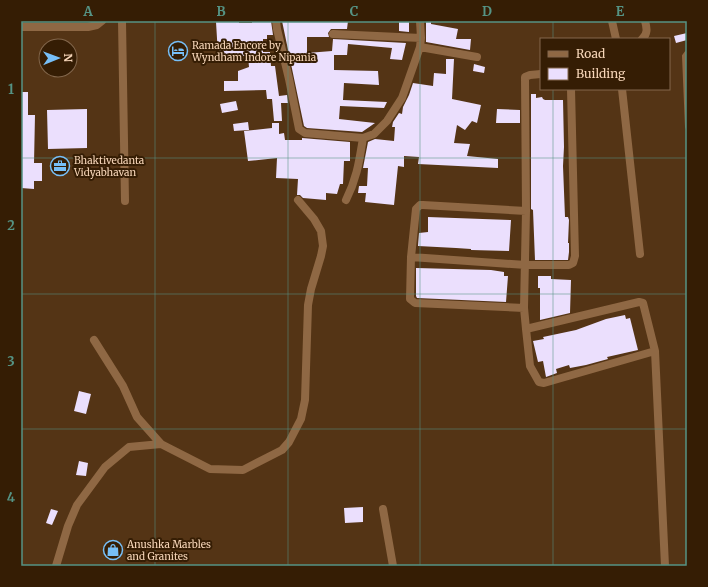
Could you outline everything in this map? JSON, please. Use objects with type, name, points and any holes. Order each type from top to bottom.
[{"type":"street","points":[[21,27],[88,27],[97,25],[102,21]]},
{"type":"street","points":[[122,21],[125,201]]},
{"type":"street","points":[[276,21],[299,129],[305,133],[363,138],[374,134],[387,121],[402,98],[420,47],[420,21]]},
{"type":"street","points":[[612,21],[616,38]]},
{"type":"street","points":[[643,38],[646,36],[647,32],[645,21]]},
{"type":"street","points":[[333,34],[421,38]]},
{"type":"street","points":[[420,47],[477,56]]},
{"type":"street","points":[[540,74],[530,75],[525,78],[526,265],[524,308],[530,366],[539,382],[544,383],[655,351]]},
{"type":"street","points":[[411,257],[526,265],[569,265],[573,263],[575,260],[571,90]]},
{"type":"street","points":[[622,90],[640,254]]},
{"type":"street","points":[[346,200],[358,169],[363,138]]},
{"type":"street","points":[[94,340],[123,386],[138,417],[161,444],[210,469],[243,470],[282,450],[289,442],[301,419],[305,400],[308,305],[323,246],[321,231],[314,218],[298,200]]},
{"type":"street","points":[[524,308],[413,303],[410,299],[411,257],[416,209],[420,205],[526,211]]},
{"type":"street","points":[[526,329],[639,302],[644,305],[655,351],[665,566]]},
{"type":"street","points":[[56,566],[68,526],[77,505],[105,467],[129,447],[161,444]]},
{"type":"street","points":[[383,509],[393,566]]},
{"type":"lane","points":[[687,52],[684,56],[687,127]]},
{"type":"building","points":[[239,21],[239,23],[252,23],[252,21],[271,21],[273,35],[267,35],[267,39],[263,39],[263,52],[270,52],[271,66],[275,66],[279,96],[287,95],[288,103],[281,103],[282,121],[274,121],[272,99],[267,99],[266,90],[224,91],[224,81],[238,81],[238,71],[249,67],[248,56],[218,55],[216,22]]},
{"type":"building","points":[[282,21],[348,21],[347,29],[331,29],[328,33],[329,37],[307,37],[307,53],[332,51],[333,39],[406,43],[402,60],[390,59],[392,48],[348,44],[347,55],[334,55],[334,70],[378,71],[379,85],[344,83],[343,100],[387,102],[384,108],[340,106],[339,119],[375,123],[362,132],[307,128],[304,126]]},
{"type":"building","points":[[399,21],[409,21],[409,32],[399,31]]},
{"type":"building","points":[[426,21],[431,21],[431,24],[458,29],[456,39],[471,39],[470,50],[426,42]]},
{"type":"building","points":[[687,33],[687,40],[676,43],[674,36]]},
{"type":"building","points":[[446,59],[454,59],[452,99],[481,105],[477,123],[472,121],[465,130],[457,125],[454,143],[470,144],[467,156],[498,159],[498,168],[418,164],[419,157],[404,156],[404,167],[398,166],[394,205],[365,202],[366,193],[358,193],[359,186],[367,186],[368,168],[363,168],[368,142],[375,139],[394,141],[395,127],[392,127],[393,122],[399,113],[402,114],[403,107],[413,83],[433,86],[434,73],[446,74]]},
{"type":"building","points":[[474,64],[485,67],[484,73],[473,71]]},
{"type":"building","points":[[21,92],[28,92],[28,115],[35,115],[34,163],[42,163],[42,181],[34,181],[34,189],[21,188]]},
{"type":"building","points":[[531,94],[536,94],[536,98],[542,97],[545,100],[563,100],[565,217],[568,217],[569,220],[568,260],[535,260],[533,210],[531,209]]},
{"type":"building","points":[[236,101],[238,110],[222,113],[220,104]]},
{"type":"building","points":[[87,109],[87,148],[48,149],[47,110]]},
{"type":"building","points":[[497,109],[520,110],[520,123],[496,123]]},
{"type":"building","points":[[248,122],[249,130],[234,131],[233,124]]},
{"type":"building","points":[[272,123],[279,123],[279,134],[284,133],[285,140],[302,140],[302,138],[350,142],[350,161],[344,161],[343,184],[340,184],[337,194],[326,193],[326,200],[303,198],[300,195],[297,195],[298,179],[276,178],[277,158],[248,161],[244,131],[272,128]]},
{"type":"building","points":[[428,217],[511,220],[509,251],[418,246],[419,233],[428,232]]},
{"type":"building","points":[[416,268],[491,270],[504,272],[504,276],[508,276],[506,302],[417,298]]},
{"type":"building","points":[[538,276],[551,276],[551,279],[571,280],[570,313],[540,320],[540,288],[538,288]]},
{"type":"building","points":[[625,315],[626,319],[630,318],[638,350],[607,357],[608,359],[586,365],[570,368],[569,365],[556,369],[557,373],[546,377],[543,361],[538,362],[533,341],[544,339],[543,337],[576,330],[606,319]]},
{"type":"building","points":[[79,391],[91,394],[86,414],[74,411]]},
{"type":"building","points":[[79,461],[88,463],[86,476],[76,475]]},
{"type":"building","points":[[363,507],[363,522],[345,523],[344,508]]},
{"type":"building","points":[[51,509],[58,511],[52,525],[46,523]]},
{"type":"place","name":"Ramada Encore by Wyndham Indore Nipania","points":[[178,51]]},
{"type":"place","name":"Bhaktivedanta Vidyabhavan","points":[[60,166]]},
{"type":"place","name":"Anushka Marbles and Granites","points":[[113,550]]}]
